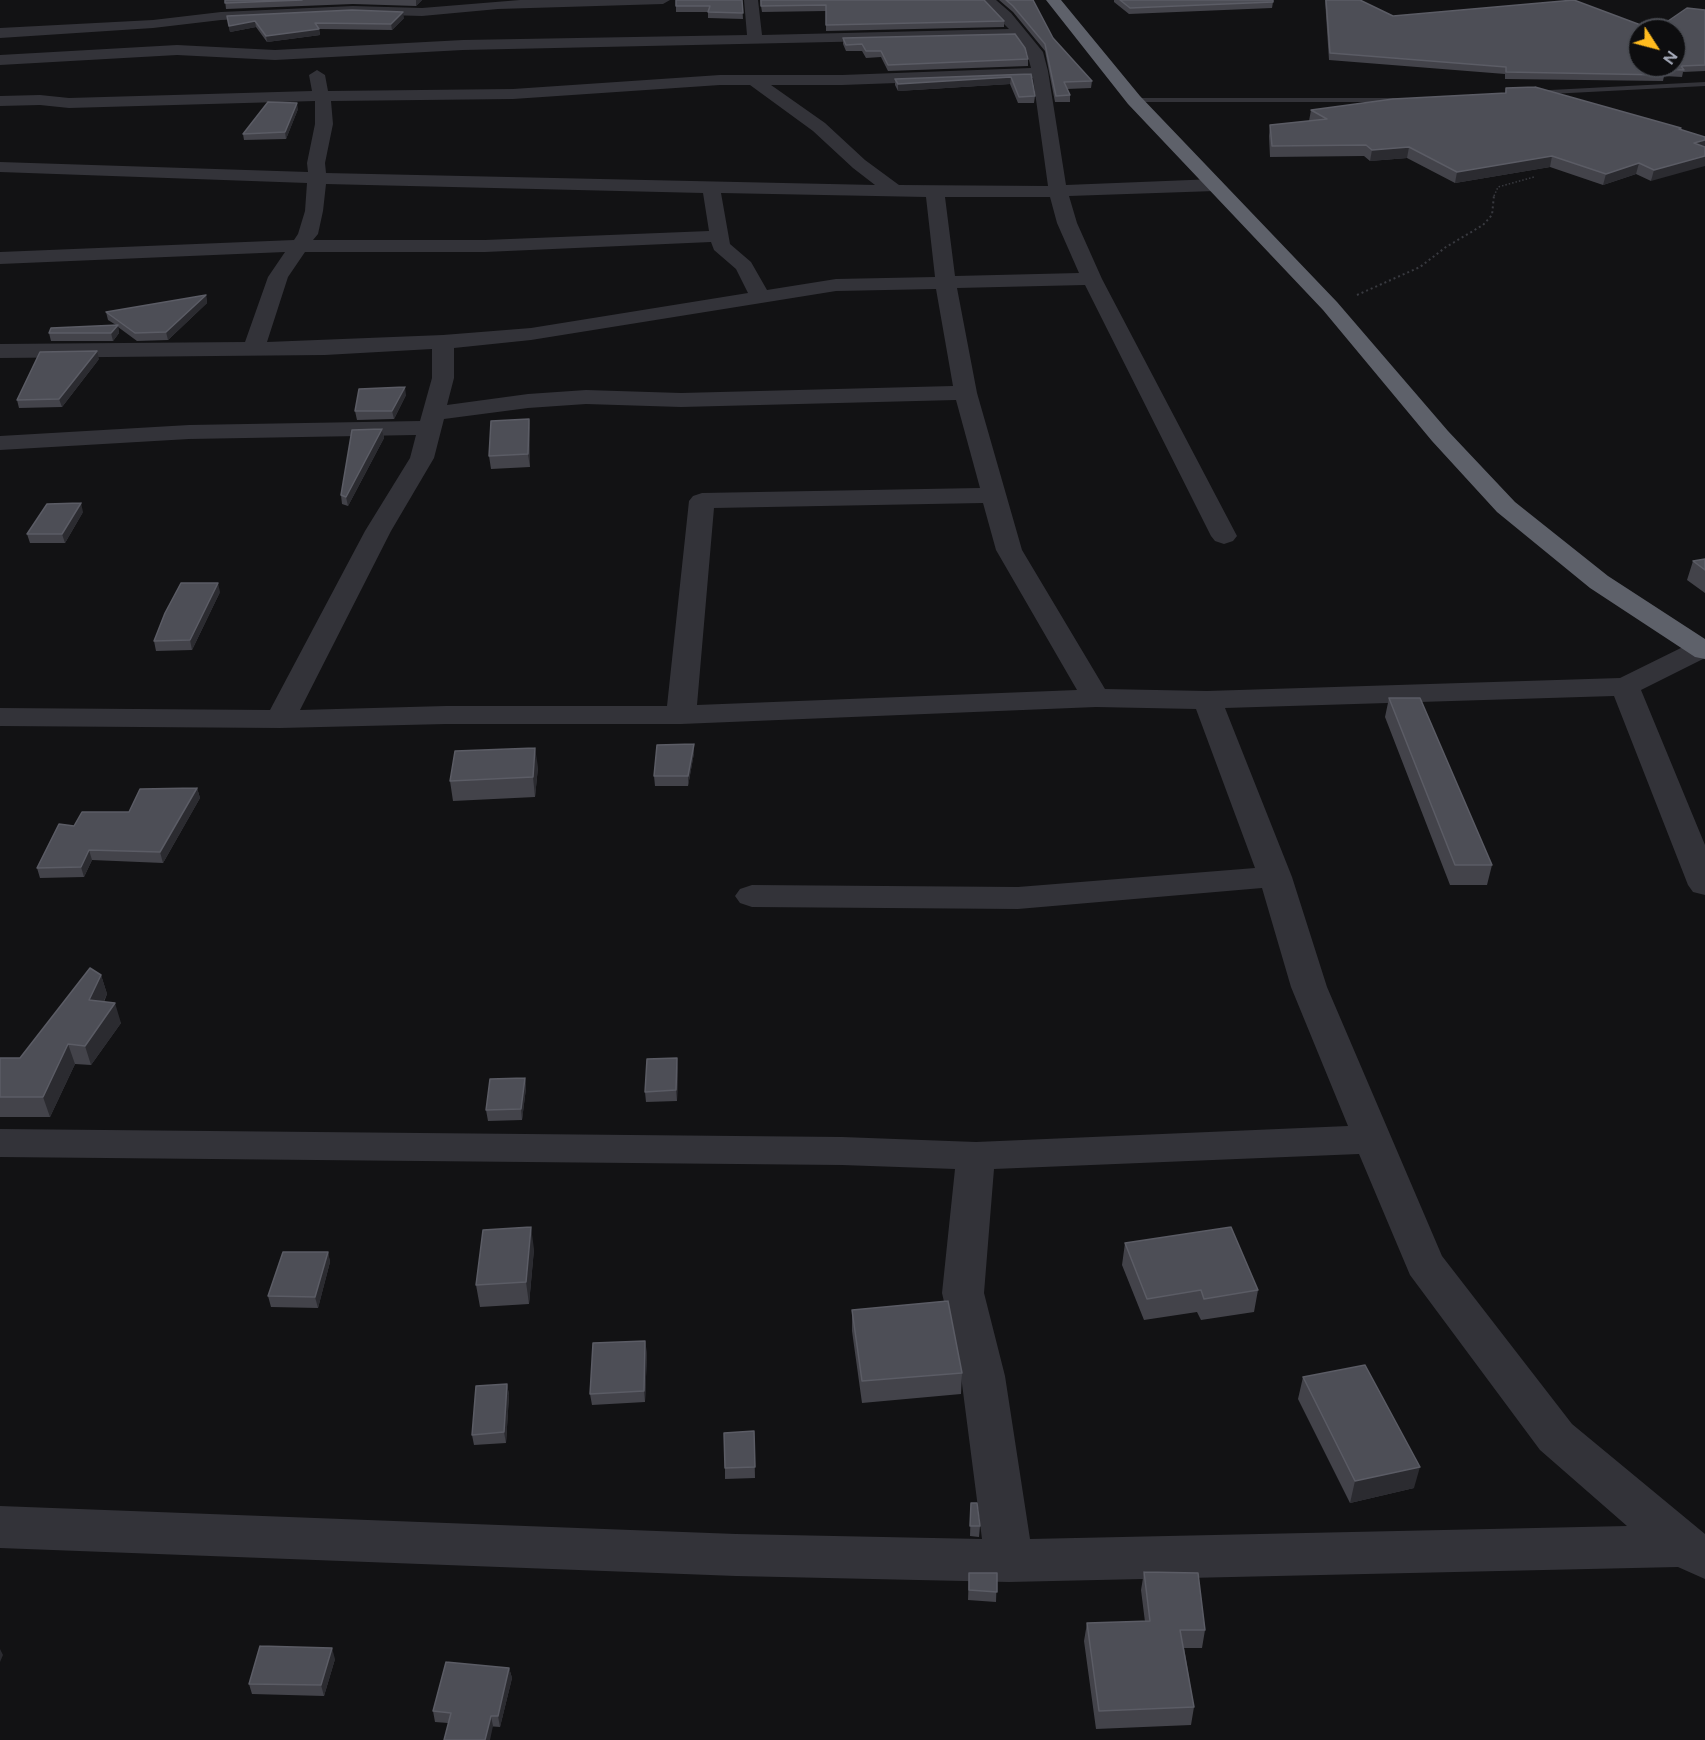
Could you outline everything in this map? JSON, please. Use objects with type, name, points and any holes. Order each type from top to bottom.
[{"type":"highway","points":[[1053,0],[1134,100],[1330,306],[1440,436],[1506,507],[1599,582],[1703,650]]},
{"type":"street","points":[[0,33],[153,24],[221,16],[353,10],[422,12],[498,4],[663,0]]},
{"type":"street","points":[[751,0],[755,39]]},
{"type":"street","points":[[987,0],[1006,16],[1035,52],[1058,191],[1068,223],[1092,279],[1224,536]]},
{"type":"street","points":[[0,60],[177,50],[275,55],[463,45],[934,37],[1019,33]]},
{"type":"street","points":[[720,80],[736,40]]},
{"type":"street","points":[[254,349],[278,277],[308,234],[314,211],[316,163],[324,124],[323,96],[318,88],[317,70],[321,52]]},
{"type":"street","points":[[0,101],[40,100],[69,103],[323,96],[513,94],[572,88],[720,80],[842,80],[1039,73]]},
{"type":"street","points":[[754,80],[819,127],[860,164],[895,191]]},
{"type":"street","points":[[28,116],[69,103]]},
{"type":"street","points":[[0,167],[317,178],[895,191],[1058,191],[1215,185]]},
{"type":"street","points":[[711,188],[721,246],[744,266],[760,297]]},
{"type":"street","points":[[935,191],[946,282],[966,393],[1009,550],[1096,698]]},
{"type":"street","points":[[0,258],[298,246],[485,246],[719,236]]},
{"type":"street","points":[[0,351],[254,349],[443,342],[531,334],[836,285],[1092,279]]},
{"type":"street","points":[[280,718],[378,531],[422,458],[443,378],[443,342]]},
{"type":"street","points":[[0,443],[431,421],[528,400],[586,397],[681,400],[966,393]]},
{"type":"street","points":[[681,715],[702,501],[994,495]]},
{"type":"street","points":[[0,717],[280,718],[446,714],[681,715],[1096,698],[1207,700],[1624,687],[1703,650]]},
{"type":"street","points":[[1624,687],[1705,885]]},
{"type":"street","points":[[1207,700],[1275,877],[1309,987],[1425,1264],[1556,1437],[1694,1552]]},
{"type":"street","points":[[752,896],[1018,898],[1275,877]]},
{"type":"street","points":[[0,1143],[843,1150],[976,1156],[1373,1139]]},
{"type":"street","points":[[976,1156],[963,1293],[983,1376],[1009,1561]]},
{"type":"street","points":[[0,1527],[724,1554],[1009,1561],[1694,1552]]},
{"type":"lane","points":[[1516,94],[1705,84]]},
{"type":"lane","points":[[1134,100],[1410,100]]},
{"type":"path","points":[[1330,306],[1420,267],[1446,247],[1483,225],[1492,215],[1494,195],[1498,187],[1534,177]]},
{"type":"building","points":[[225,0],[302,0],[225,3]]},
{"type":"building","points":[[676,0],[742,0],[743,13],[708,12],[710,6],[676,6]]},
{"type":"building","points":[[761,0],[984,0],[1004,21],[826,25],[826,5],[761,6]]},
{"type":"building","points":[[1006,0],[1033,0],[1053,38],[1092,81],[1064,82],[1070,95],[1056,96],[1045,44]]},
{"type":"building","points":[[1120,0],[1273,0],[1273,2],[1130,8]]},
{"type":"building","points":[[1326,0],[1360,0],[1393,16],[1574,0],[1627,20],[1627,74],[1506,72],[1506,67],[1330,53]]},
{"type":"building","points":[[1687,8],[1705,10],[1705,65],[1687,66],[1687,18],[1672,18]]},
{"type":"building","points":[[352,10],[403,12],[391,24],[315,23],[319,29],[266,36],[255,21],[229,26],[227,16]]},
{"type":"building","points":[[1015,34],[1025,48],[1028,59],[888,65],[881,51],[866,51],[862,44],[846,45],[843,38]]},
{"type":"building","points":[[1031,74],[1035,96],[1019,97],[1011,77],[898,84],[895,79]]},
{"type":"building","points":[[1535,87],[1681,128],[1679,129],[1705,137],[1705,140],[1694,143],[1705,147],[1705,156],[1654,170],[1639,163],[1606,174],[1552,156],[1457,172],[1409,147],[1372,150],[1366,145],[1272,146],[1270,125],[1327,119],[1311,110],[1393,99],[1506,93],[1506,88]]},
{"type":"building","points":[[268,102],[297,103],[285,132],[243,134]]},
{"type":"building","points":[[206,295],[166,332],[135,333],[106,312]]},
{"type":"building","points":[[118,325],[111,333],[49,333],[51,328]]},
{"type":"building","points":[[97,351],[59,399],[17,400],[40,352]]},
{"type":"building","points":[[405,387],[392,411],[355,411],[359,389]]},
{"type":"building","points":[[529,419],[528,454],[489,456],[491,421]]},
{"type":"building","points":[[382,429],[346,497],[341,495],[352,430]]},
{"type":"building","points":[[81,503],[62,534],[27,534],[47,504]]},
{"type":"building","points":[[1705,559],[1705,570],[1693,561]]},
{"type":"building","points":[[181,583],[218,583],[190,640],[154,641],[165,613]]},
{"type":"building","points":[[1389,698],[1420,698],[1492,865],[1455,865]]},
{"type":"building","points":[[694,744],[688,776],[654,776],[657,745]]},
{"type":"building","points":[[535,748],[533,777],[450,781],[455,751]]},
{"type":"building","points":[[197,788],[160,852],[89,850],[81,867],[37,868],[59,824],[74,826],[82,812],[129,812],[140,789]]},
{"type":"building","points":[[90,968],[101,975],[89,1000],[115,1003],[85,1046],[68,1044],[43,1097],[0,1097],[0,1058],[20,1058]]},
{"type":"building","points":[[677,1058],[676,1090],[645,1092],[647,1059]]},
{"type":"building","points":[[525,1078],[521,1109],[486,1110],[490,1079]]},
{"type":"building","points":[[531,1227],[526,1282],[476,1285],[483,1230]]},
{"type":"building","points":[[1231,1227],[1258,1290],[1204,1299],[1201,1290],[1147,1299],[1125,1243]]},
{"type":"building","points":[[283,1252],[328,1252],[315,1297],[268,1296]]},
{"type":"building","points":[[948,1301],[962,1373],[862,1381],[852,1310]]},
{"type":"building","points":[[645,1341],[644,1391],[590,1394],[593,1343]]},
{"type":"building","points":[[1365,1365],[1420,1467],[1355,1481],[1303,1377]]},
{"type":"building","points":[[507,1384],[504,1432],[472,1435],[476,1386]]},
{"type":"building","points":[[754,1431],[755,1467],[725,1468],[724,1433]]},
{"type":"building","points":[[971,1503],[977,1503],[980,1526],[970,1526]]},
{"type":"building","points":[[1144,1572],[1198,1573],[1205,1630],[1180,1630],[1194,1707],[1099,1711],[1087,1623],[1150,1621]]},
{"type":"building","points":[[969,1573],[997,1573],[997,1592],[969,1590]]},
{"type":"building","points":[[260,1646],[332,1648],[321,1685],[249,1684]]},
{"type":"building","points":[[446,1662],[509,1668],[498,1716],[491,1716],[485,1740],[444,1740],[451,1713],[433,1711]]}]
